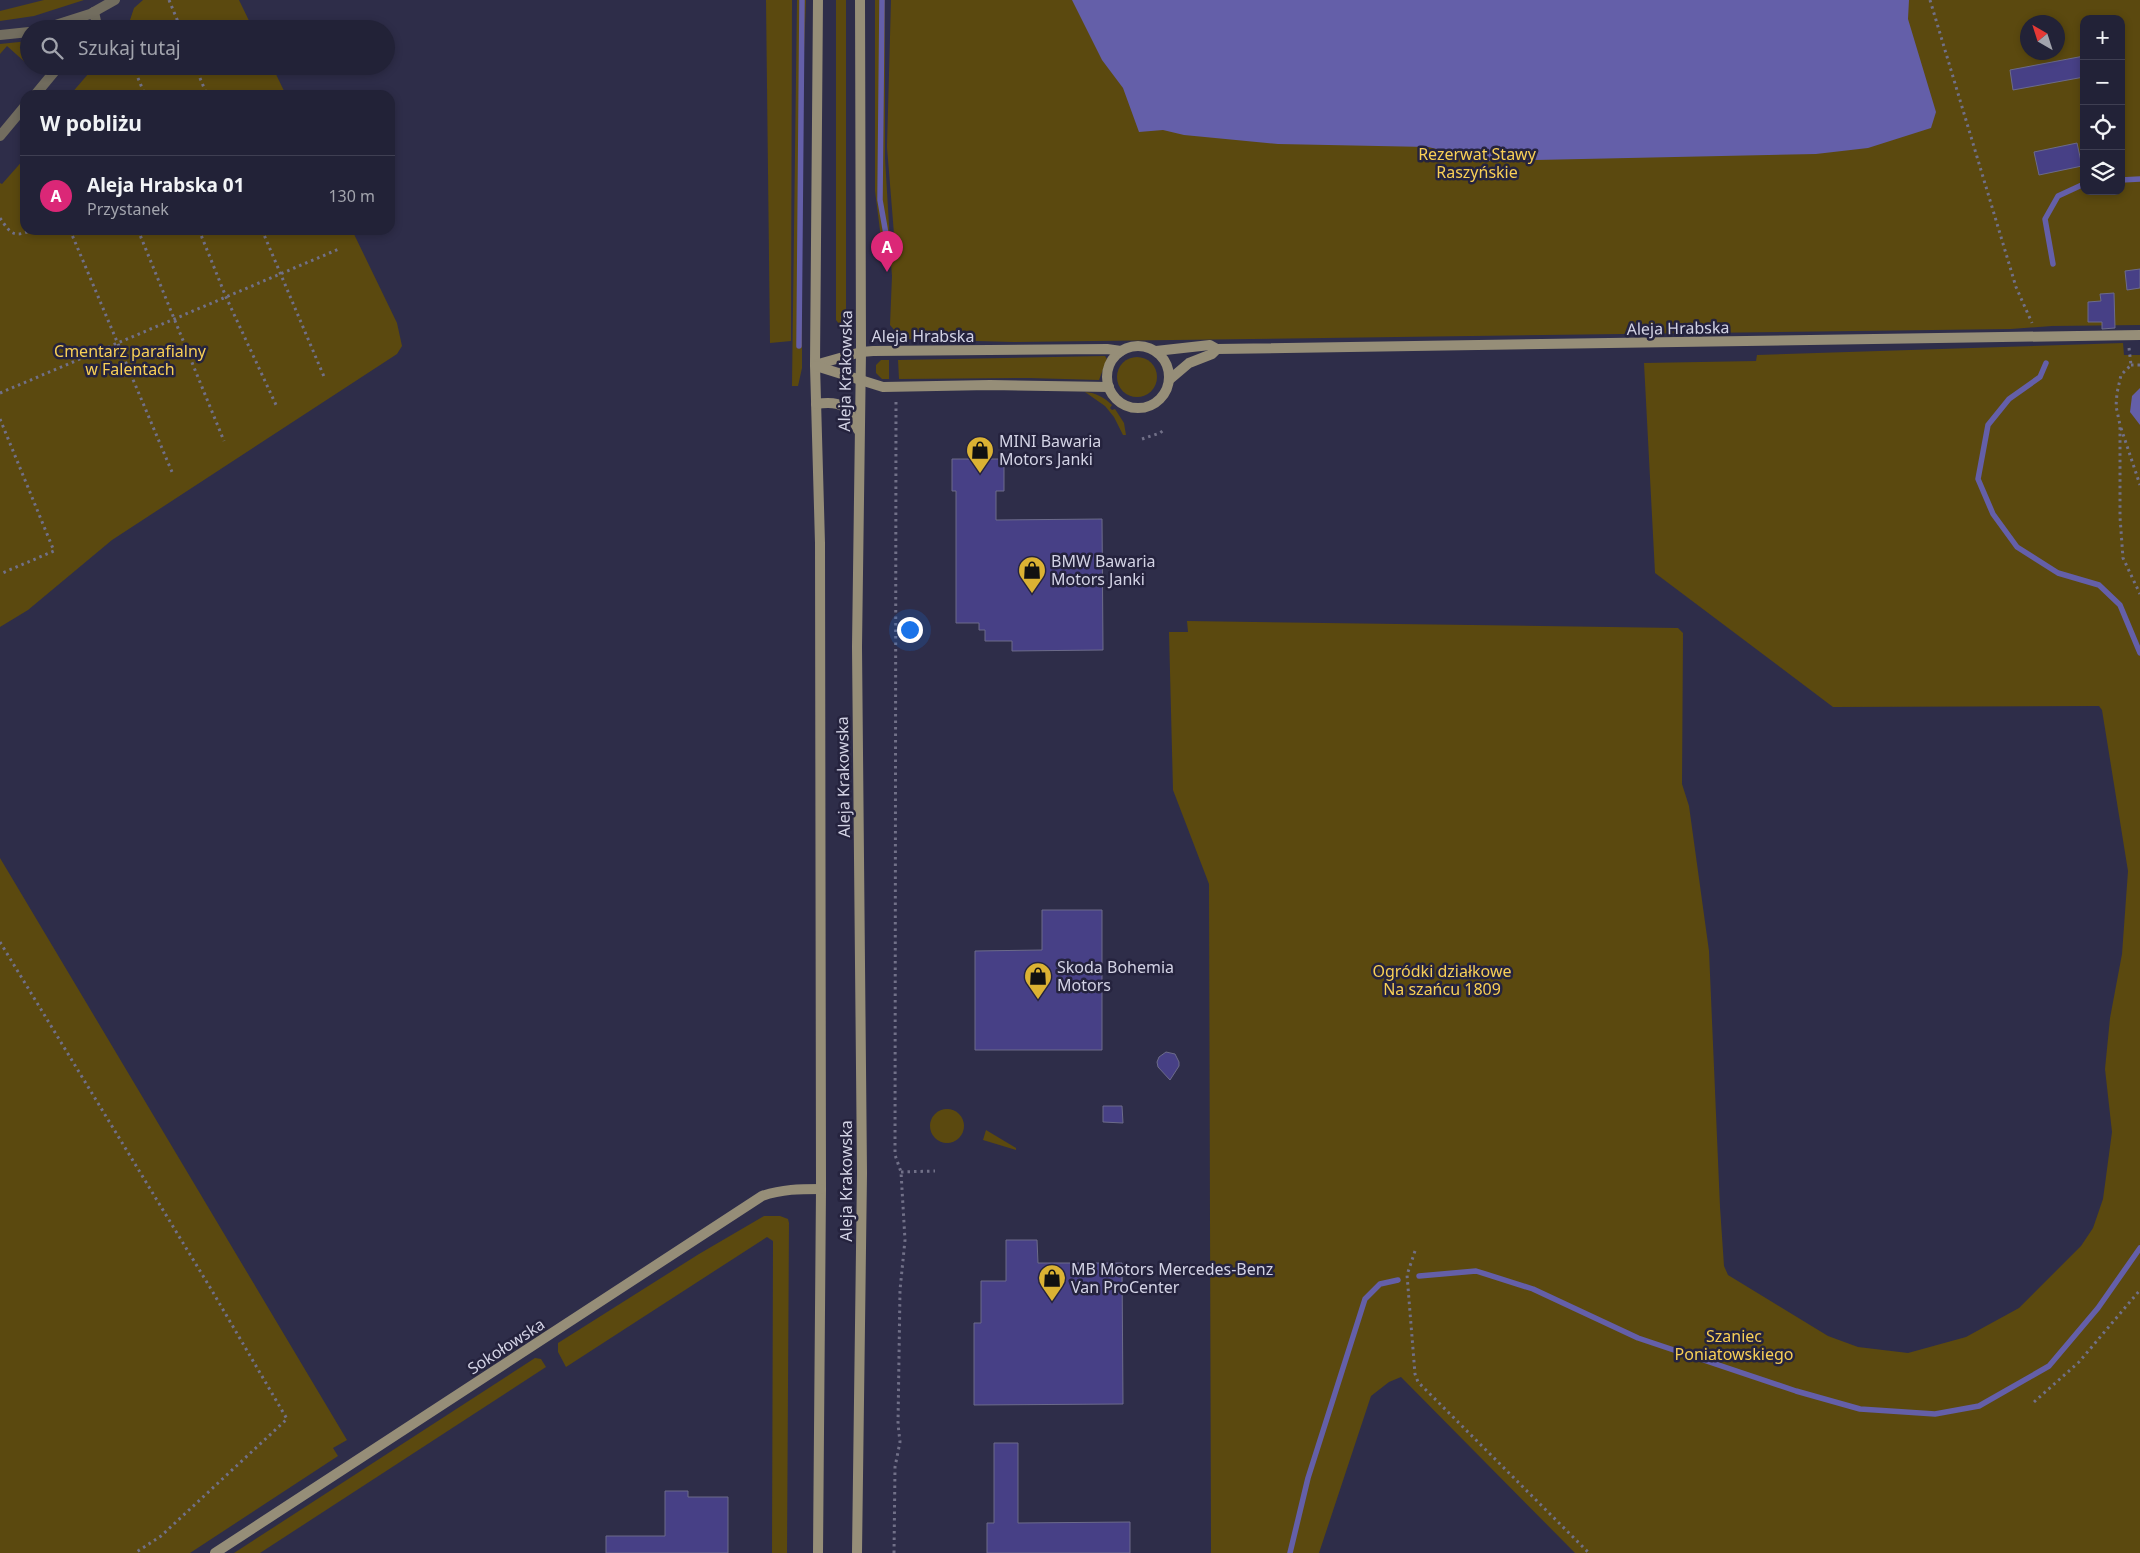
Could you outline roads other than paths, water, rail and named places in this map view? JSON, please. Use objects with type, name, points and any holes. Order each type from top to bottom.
[{"type":"main road","name":"Aleja Krakowska","points":[[818,0],[815,365],[820,553],[821,1190],[818,1553]]},
{"type":"main road","name":"Aleja Krakowska","points":[[858,1553],[862,1172],[857,647],[861,379],[860,0]]},
{"type":"main road","name":"Aleja Hrabska","points":[[1156,351],[1201,345],[1210,345],[1217,349],[2140,335]]},
{"type":"main road","points":[[1140,346],[1156,351],[1166,364],[1169,380],[1168,387],[1160,399],[1147,407],[1139,408],[1123,404],[1116,399],[1109,387],[1108,368],[1112,361],[1121,351],[1140,346]]},
{"type":"main road","name":"Aleja Hrabska","points":[[815,365],[861,352],[1108,349],[1121,351]]},
{"type":"main road","name":"Aleja Hrabska","points":[[1169,380],[1189,363],[1212,354],[1217,349]]},
{"type":"main road","points":[[815,365],[883,387],[1109,387]]},
{"type":"main road","points":[[816,404],[829,402],[842,405],[850,412],[859,434]]},
{"type":"main road","name":"Sokołowska","points":[[215,1553],[762,1196],[776,1191],[794,1189],[821,1190]]},
{"type":"street","points":[[70,20],[94,12],[115,0]]},
{"type":"street","points":[[94,12],[96,20]]},
{"type":"street","points":[[0,35],[20,33]]},
{"type":"street","points":[[39,90],[52,75]]},
{"type":"street","points":[[0,136],[20,112]]},
{"type":"waterway","points":[[799,346],[802,0]]},
{"type":"waterway","points":[[882,0],[880,200],[886,234]]},
{"type":"waterway","points":[[2125,180],[2140,179]]},
{"type":"waterway","points":[[2053,264],[2045,219],[2058,196],[2080,186]]},
{"type":"waterway","points":[[2046,363],[2040,377],[2009,399],[1988,425],[1978,479],[1993,514],[2017,547],[2058,573],[2099,585],[2120,605],[2140,653]]},
{"type":"waterway","points":[[1419,1276],[1476,1271],[1533,1289],[1638,1338],[1796,1391],[1860,1409],[1935,1414],[1979,1406],[2049,1366],[2098,1308],[2140,1248]]},
{"type":"waterway","points":[[1290,1553],[1308,1478],[1365,1299],[1380,1284],[1398,1280]]},
{"type":"place","name":"Aleja Hrabska 01","points":[[887,272]]},
{"type":"place","name":"MINI Bawaria Motors Janki","points":[[980,474]]},
{"type":"place","name":"BMW Bawaria Motors Janki","points":[[1032,594]]},
{"type":"place","name":"Skoda Bohemia Motors","points":[[1038,1000]]},
{"type":"place","name":"MB Motors Mercedes-Benz Van ProCenter","points":[[1052,1302]]},
{"type":"park label","name":"Rezerwat Stawy Raszyńskie","points":[[1477,163]]},
{"type":"park label","name":"Cmentarz parafialny w Falentach","points":[[130,360]]},
{"type":"park label","name":"Ogródki działkowe Na szańcu 1809","points":[[1442,980]]},
{"type":"park label","name":"Szaniec Poniatowskiego","points":[[1734,1345]]}]
